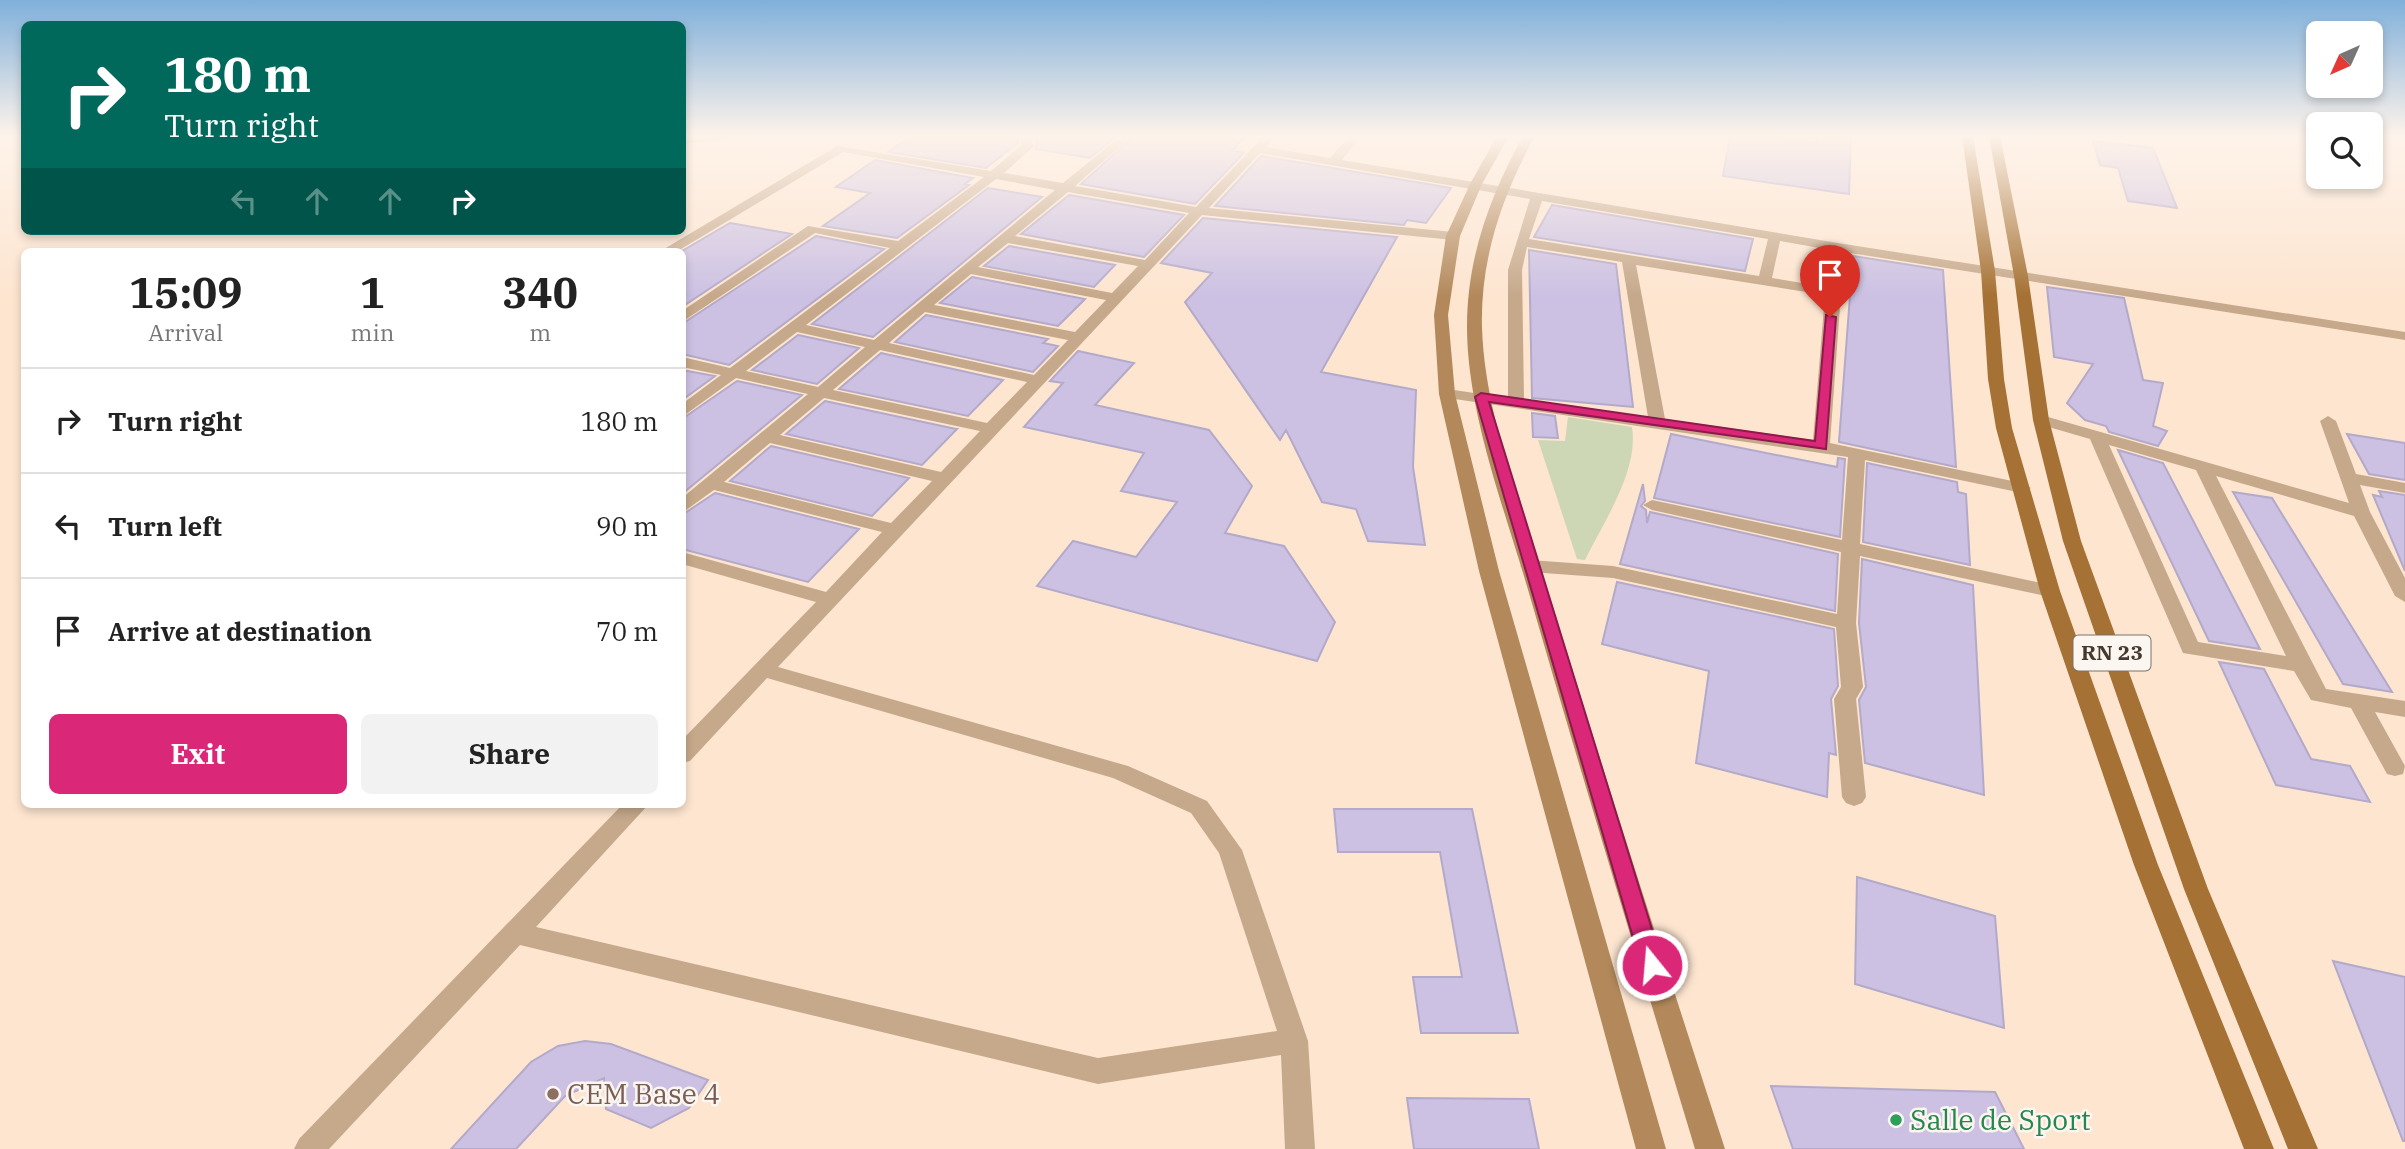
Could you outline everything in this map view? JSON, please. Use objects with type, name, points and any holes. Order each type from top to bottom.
[{"type":"main road","points":[[1474,190],[1453,236],[1441,315],[1447,394],[1489,571],[1651,1149]]},
{"type":"main road","points":[[1502,190],[1482,244],[1474,284],[1475,363],[1481,397],[1530,566],[1710,1149]]},
{"type":"main road","name":"RN 23","points":[[1975,190],[1988,271],[1996,379],[2004,428],[2050,591],[2146,865],[2259,1149]]},
{"type":"main road","name":"RN 23","points":[[2004,190],[2021,276],[2041,421],[2072,541],[2196,889],[2303,1149]]},
{"type":"street","points":[[673,248],[771,190]]},
{"type":"street","points":[[686,409],[975,190]]},
{"type":"street","points":[[686,505],[1061,190]]},
{"type":"street","points":[[1079,190],[1198,211],[1453,236]]},
{"type":"street","points":[[686,751],[1218,190]]},
{"type":"street","points":[[1506,190],[1838,247],[2405,335]]},
{"type":"street","points":[[1516,402],[1515,270],[1521,242],[1538,195]]},
{"type":"street","points":[[686,315],[813,229],[901,246]]},
{"type":"street","points":[[1765,280],[1775,236]]},
{"type":"street","points":[[1004,238],[1147,264]]},
{"type":"street","points":[[1521,242],[1628,257],[1832,292]]},
{"type":"street","points":[[1821,446],[1832,292],[1838,247]]},
{"type":"street","points":[[1628,257],[1657,423]]},
{"type":"street","points":[[967,269],[1115,298]]},
{"type":"street","points":[[922,307],[1078,337]]},
{"type":"street","points":[[794,327],[1037,380]]},
{"type":"street","points":[[686,363],[990,429]]},
{"type":"street","points":[[1447,394],[1821,446],[2022,488]]},
{"type":"street","points":[[2041,421],[2361,512]]},
{"type":"street","points":[[2328,421],[2361,512],[2405,596]]},
{"type":"street","points":[[767,437],[944,478]]},
{"type":"street","points":[[2097,437],[2190,648],[2301,665]]},
{"type":"street","points":[[1854,797],[1845,699],[1852,687],[1846,623],[1857,454]]},
{"type":"street","points":[[2203,467],[2301,665],[2319,695],[2405,709]]},
{"type":"street","points":[[2350,478],[2405,488]]},
{"type":"street","points":[[711,484],[895,530]]},
{"type":"street","points":[[1652,505],[2050,591]]},
{"type":"street","points":[[686,559],[829,599]]},
{"type":"street","points":[[1530,566],[1613,572],[1846,623]]},
{"type":"street","points":[[763,670],[1120,772],[1199,807],[1230,850],[1294,1041],[1300,1149]]},
{"type":"street","points":[[2358,701],[2395,768]]},
{"type":"street","points":[[309,1149],[633,808]]},
{"type":"street","points":[[516,933],[1098,1072],[1294,1041]]},
{"type":"green space","points":[[1568,417],[1632,427],[1633,444],[1625,478],[1585,560],[1577,559],[1538,440],[1565,441]]},
{"type":"building","points":[[851,190],[963,190],[897,238],[823,226],[870,193]]},
{"type":"building","points":[[986,190],[1042,197],[873,337],[812,324]]},
{"type":"building","points":[[1113,190],[1209,190],[1195,204]]},
{"type":"building","points":[[1230,190],[1450,190],[1426,223],[1407,220],[1404,225],[1215,206]]},
{"type":"building","points":[[1818,190],[1849,190],[1849,194]]},
{"type":"building","points":[[2125,190],[2170,190],[2177,208],[2128,201]]},
{"type":"building","points":[[1069,195],[1184,215],[1144,257],[1021,234]]},
{"type":"building","points":[[1552,205],[1753,239],[1745,271],[1534,237]]},
{"type":"building","points":[[1203,218],[1397,237],[1321,372],[1416,390],[1413,467],[1425,545],[1368,541],[1356,509],[1322,502],[1286,430],[1280,440],[1185,302],[1212,273],[1161,263]]},
{"type":"building","points":[[730,223],[792,234],[686,304],[686,249]]},
{"type":"building","points":[[816,236],[884,249],[729,365],[686,355],[686,321]]},
{"type":"building","points":[[1009,246],[1115,265],[1094,287],[984,266]]},
{"type":"building","points":[[1529,250],[1616,264],[1633,407],[1532,398]]},
{"type":"building","points":[[1853,256],[1943,270],[1956,467],[1839,442]]},
{"type":"building","points":[[972,277],[1085,299],[1058,326],[940,303]]},
{"type":"building","points":[[2047,287],[2124,298],[2143,380],[2163,383],[2153,426],[2167,431],[2158,446],[2109,432],[2106,426],[2085,420],[2067,403],[2093,364],[2054,357]]},
{"type":"building","points":[[926,315],[1048,339],[1043,343],[1058,346],[1033,372],[895,342]]},
{"type":"building","points":[[798,335],[859,348],[817,384],[752,370]]},
{"type":"building","points":[[1078,351],[1134,363],[1095,405],[1209,430],[1252,486],[1225,533],[1284,546],[1335,622],[1317,661],[1037,586],[1073,541],[1136,557],[1177,502],[1121,491],[1144,453],[1024,427],[1063,383],[1050,381]]},
{"type":"building","points":[[881,353],[1003,380],[968,416],[839,389]]},
{"type":"building","points":[[686,371],[715,376],[686,397]]},
{"type":"building","points":[[737,381],[802,395],[686,491],[686,416]]},
{"type":"building","points":[[825,401],[957,429],[922,465],[786,434]]},
{"type":"building","points":[[1532,413],[1555,416],[1558,438],[1533,437]]},
{"type":"building","points":[[1671,434],[1837,467],[1838,458],[1845,459],[1840,537],[1654,498]]},
{"type":"building","points":[[2347,434],[2405,443],[2405,480],[2369,474]]},
{"type":"building","points":[[771,446],[909,478],[872,516],[730,481]]},
{"type":"building","points":[[2118,450],[2163,463],[2260,649],[2209,641]]},
{"type":"building","points":[[1867,463],[1957,482],[1958,492],[1966,494],[1970,565],[1863,542]]},
{"type":"building","points":[[1643,484],[1645,501],[1641,506],[1646,510],[1647,523],[1650,512],[1838,554],[1835,611],[1620,564]]},
{"type":"building","points":[[2379,491],[2405,495],[2405,571],[2373,495],[2382,497]]},
{"type":"building","points":[[2233,492],[2272,498],[2392,692],[2343,684]]},
{"type":"building","points":[[715,493],[859,529],[808,582],[686,550],[686,512]]},
{"type":"building","points":[[1862,559],[1973,585],[1984,795],[1865,763],[1859,700],[1866,687],[1859,623]]},
{"type":"building","points":[[1617,582],[1834,629],[1838,686],[1831,699],[1836,755],[1829,753],[1827,797],[1696,763],[1709,671],[1602,644]]},
{"type":"building","points":[[2219,662],[2264,669],[2311,759],[2350,766],[2370,802],[2276,785]]},
{"type":"building","points":[[1334,809],[1472,809],[1518,1033],[1421,1033],[1413,977],[1462,977],[1440,852],[1338,852]]},
{"type":"building","points":[[1857,877],[1995,916],[2004,1028],[1855,984]]},
{"type":"building","points":[[2333,961],[2405,977],[2405,1141],[2403,1141]]},
{"type":"building","points":[[585,1041],[611,1044],[708,1080],[689,1108],[651,1128],[606,1109],[604,1078],[565,1096],[516,1149],[451,1149],[531,1062],[558,1046]]},
{"type":"building","name":"Salle de Sport","points":[[1771,1086],[1995,1092],[2024,1149],[1793,1149]]},
{"type":"building","points":[[1407,1098],[1529,1099],[1539,1149],[1414,1149]]},
{"type":"place","name":"CEM Base 4","points":[[553,1094]]},
{"type":"place","name":"Salle de Sport","points":[[1896,1120]]},
{"type":"route","points":[[1652,965],[1481,397],[1821,446],[1830,317]]}]
